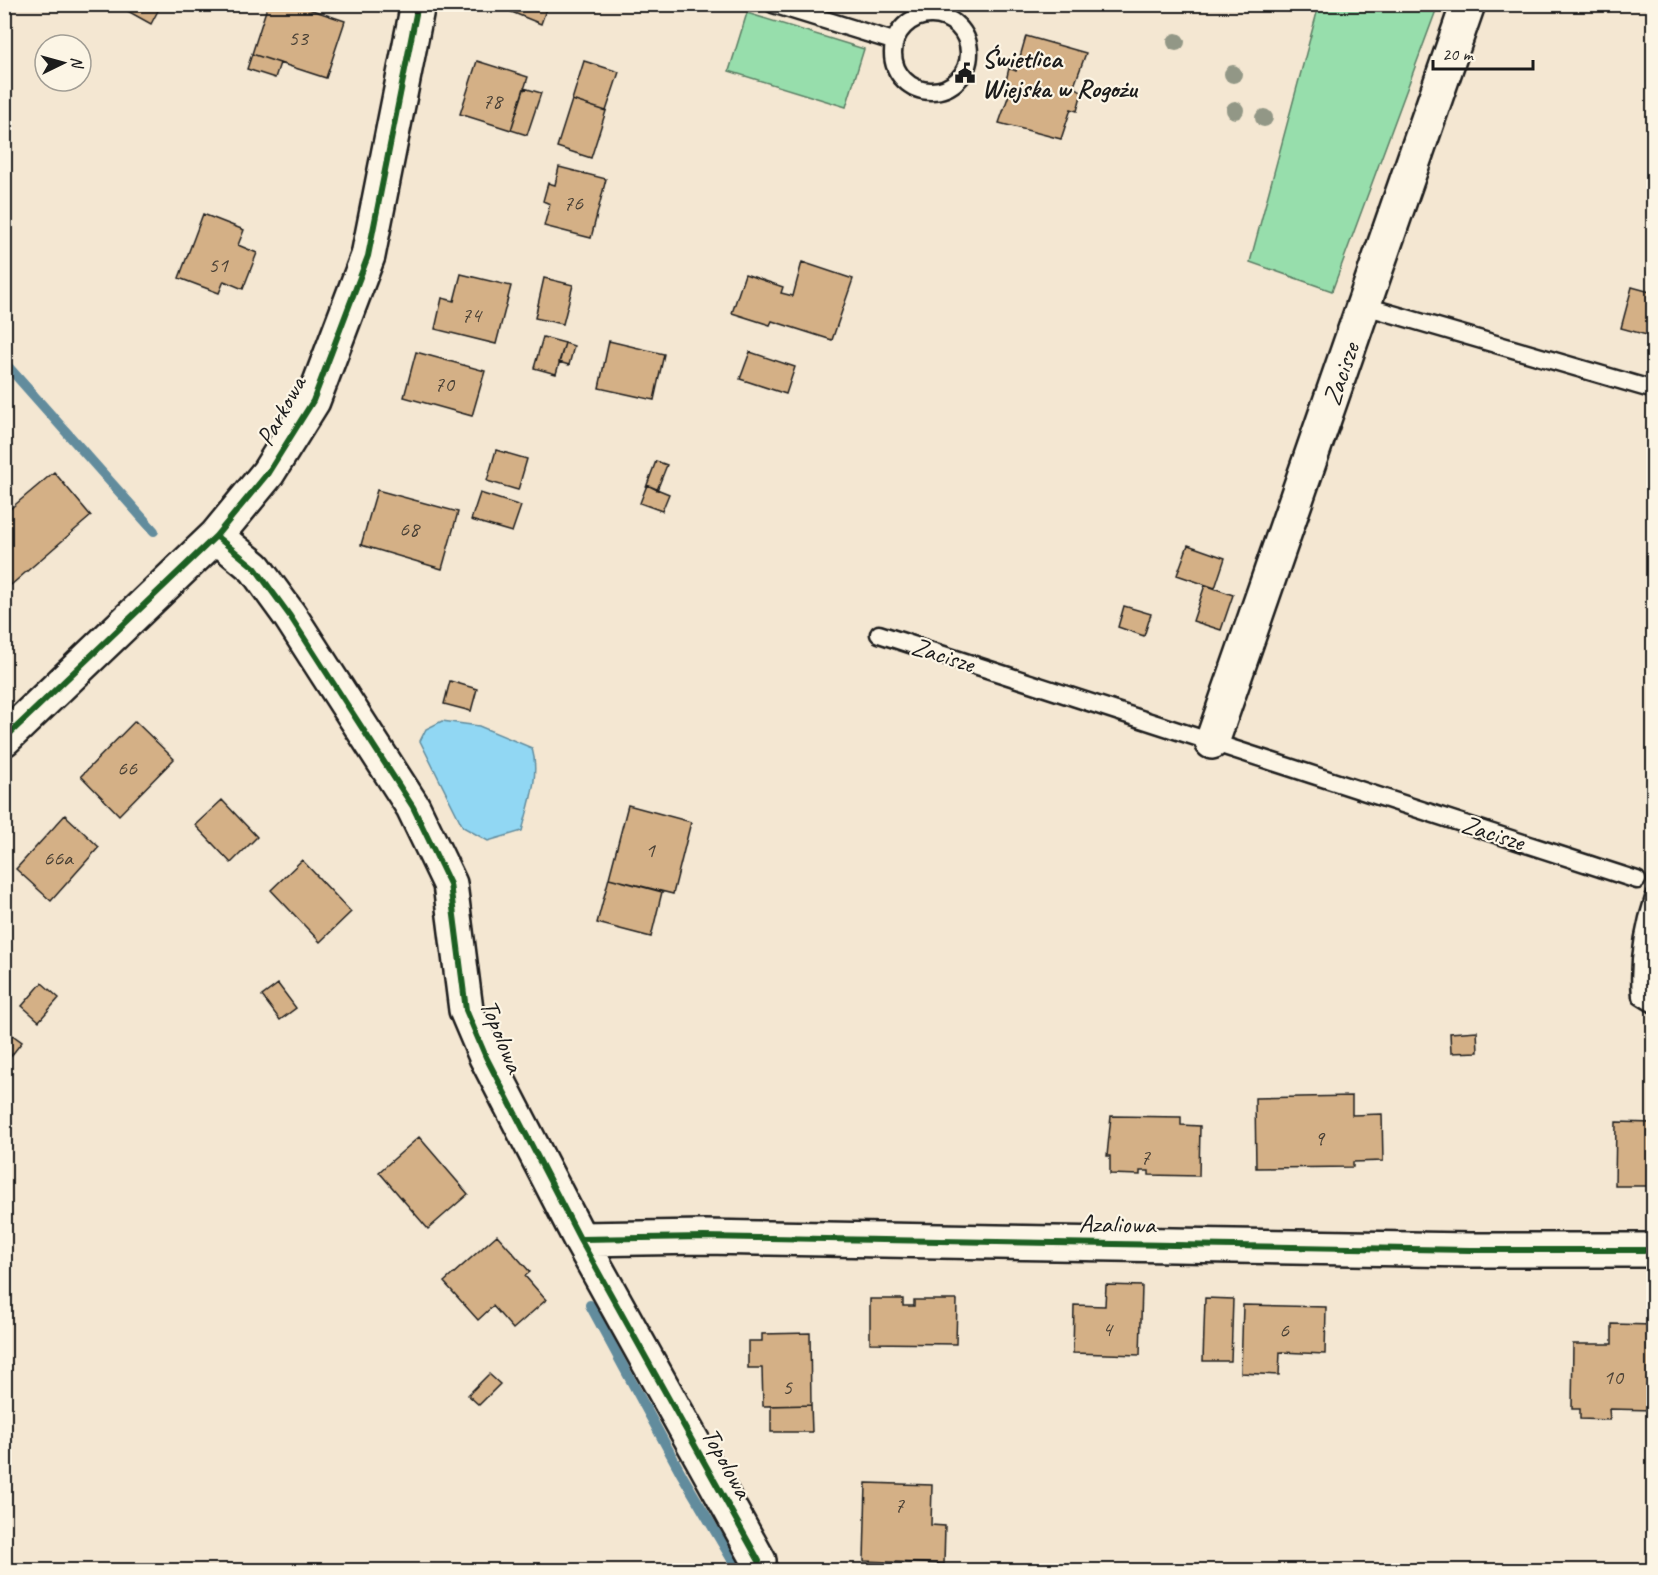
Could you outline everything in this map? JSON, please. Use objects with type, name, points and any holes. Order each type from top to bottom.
[{"type":"street","name":"Parkowa","points":[[4,739],[216,536],[268,473],[313,401],[368,256],[418,4]]},
{"type":"street","name":"Zacisze","points":[[1212,742],[1468,4]]},
{"type":"street","name":"Topolowa","points":[[216,536],[255,568],[290,616],[413,807],[450,884],[466,1010],[486,1057],[580,1239],[759,1561]]},
{"type":"street","name":"Azaliowa","points":[[580,1239],[704,1237],[1653,1250]]},
{"type":"lane","points":[[773,4],[893,41]]},
{"type":"lane","points":[[926,14],[948,18],[964,34],[970,55],[963,76],[945,90],[924,92],[904,82],[893,63],[893,41],[906,23],[926,14]]},
{"type":"lane","points":[[1365,306],[1653,390]]},
{"type":"lane","name":"Zacisze","points":[[879,634],[1637,880]]},
{"type":"lane","points":[[1653,898],[1643,930],[1638,969],[1641,996],[1653,1004]]},
{"type":"green space","points":[[1319,5],[1438,5],[1332,291],[1250,262]]},
{"type":"green space","points":[[747,13],[864,49],[846,107],[729,71]]},
{"type":"water","points":[[442,721],[479,726],[532,748],[534,779],[522,831],[488,841],[463,827],[420,741],[426,729]]},
{"type":"building","points":[[115,4],[160,4],[161,5],[151,24]]},
{"type":"building","points":[[268,4],[294,4],[345,21],[326,78],[252,54]]},
{"type":"building","points":[[492,4],[548,4],[541,24]]},
{"type":"building","points":[[1026,36],[1086,53],[1074,86],[1082,92],[1077,111],[1071,109],[1061,139],[999,123],[1012,86],[1005,85],[1009,68],[1016,71]]},
{"type":"building","points":[[252,54],[280,63],[275,78],[247,69]]},
{"type":"building","points":[[477,61],[528,77],[511,130],[460,114]]},
{"type":"building","points":[[584,61],[619,72],[606,111],[572,100]]},
{"type":"building","points":[[524,88],[541,93],[527,135],[511,130]]},
{"type":"building","points":[[572,100],[606,111],[591,158],[557,147]]},
{"type":"building","points":[[559,167],[606,179],[591,238],[544,226],[550,204],[543,201],[548,183],[555,185]]},
{"type":"building","points":[[203,214],[244,230],[238,245],[257,253],[243,289],[224,281],[219,293],[179,278]]},
{"type":"building","points":[[802,262],[853,279],[832,340],[772,321],[770,325],[732,313],[745,274],[783,287],[781,293],[793,296]]},
{"type":"building","points":[[461,274],[511,286],[496,344],[435,329],[442,298],[454,301]]},
{"type":"building","points":[[544,278],[573,285],[563,324],[535,318]]},
{"type":"building","points":[[1632,287],[1654,293],[1654,337],[1621,328]]},
{"type":"building","points":[[543,337],[565,343],[556,374],[534,368]]},
{"type":"building","points":[[609,341],[664,354],[654,400],[599,388]]},
{"type":"building","points":[[565,343],[574,346],[569,365],[559,362]]},
{"type":"building","points":[[416,352],[485,371],[472,416],[404,397]]},
{"type":"building","points":[[750,352],[795,367],[786,394],[740,379]]},
{"type":"building","points":[[496,450],[527,459],[518,490],[487,481]]},
{"type":"building","points":[[656,461],[667,465],[657,490],[647,485]]},
{"type":"building","points":[[54,472],[91,516],[11,585],[4,577],[4,514]]},
{"type":"building","points":[[647,485],[669,494],[662,511],[640,503]]},
{"type":"building","points":[[377,490],[458,512],[442,569],[361,545]]},
{"type":"building","points":[[480,493],[521,506],[512,532],[471,520]]},
{"type":"building","points":[[1188,545],[1225,558],[1215,588],[1177,575]]},
{"type":"building","points":[[1205,585],[1233,595],[1221,630],[1193,621]]},
{"type":"building","points":[[1124,606],[1151,614],[1144,636],[1118,627]]},
{"type":"building","points":[[450,681],[477,689],[471,711],[444,704]]},
{"type":"building","points":[[135,721],[174,759],[119,815],[81,776]]},
{"type":"building","points":[[222,800],[257,837],[231,863],[195,825]]},
{"type":"building","points":[[628,805],[691,822],[673,894],[609,878]]},
{"type":"building","points":[[65,815],[99,847],[51,901],[16,869]]},
{"type":"building","points":[[302,860],[351,912],[320,942],[271,890]]},
{"type":"building","points":[[609,878],[662,892],[651,937],[597,923]]},
{"type":"building","points":[[42,983],[59,998],[39,1021],[22,1006]]},
{"type":"building","points":[[278,984],[296,1008],[280,1020],[262,996]]},
{"type":"building","points":[[4,1029],[22,1042],[4,1065]]},
{"type":"building","points":[[1477,1031],[1478,1052],[1451,1053],[1450,1033]]},
{"type":"building","points":[[1352,1096],[1352,1115],[1382,1114],[1383,1161],[1353,1162],[1353,1167],[1256,1168],[1255,1098]]},
{"type":"building","points":[[1111,1116],[1181,1117],[1181,1125],[1200,1126],[1199,1176],[1149,1175],[1149,1171],[1140,1171],[1140,1175],[1110,1174],[1110,1156],[1107,1156]]},
{"type":"building","points":[[1616,1122],[1654,1123],[1654,1186],[1615,1186]]},
{"type":"building","points":[[419,1137],[468,1194],[428,1229],[379,1172]]},
{"type":"building","points":[[497,1235],[530,1272],[525,1276],[546,1300],[513,1329],[493,1306],[478,1320],[444,1282]]},
{"type":"building","points":[[1106,1285],[1142,1286],[1140,1355],[1073,1353],[1074,1305],[1105,1306]]},
{"type":"building","points":[[1205,1298],[1233,1299],[1231,1361],[1203,1361]]},
{"type":"building","points":[[870,1299],[903,1299],[903,1306],[914,1306],[914,1300],[957,1300],[956,1344],[870,1343]]},
{"type":"building","points":[[1243,1305],[1326,1307],[1325,1354],[1280,1352],[1279,1375],[1241,1373]]},
{"type":"building","points":[[1612,1324],[1654,1325],[1654,1410],[1609,1409],[1610,1420],[1580,1419],[1580,1409],[1572,1409],[1573,1344],[1612,1344]]},
{"type":"building","points":[[810,1333],[811,1405],[763,1406],[762,1368],[748,1368],[748,1341],[762,1341],[762,1334]]},
{"type":"building","points":[[489,1374],[500,1384],[479,1405],[468,1395]]},
{"type":"building","points":[[811,1405],[812,1432],[771,1432],[771,1406]]},
{"type":"building","points":[[866,1483],[932,1485],[931,1525],[945,1526],[944,1564],[864,1561]]},
{"type":"waterway","points":[[4,362],[154,531]]},
{"type":"waterway","points":[[590,1305],[682,1475],[738,1570]]},
{"type":"cycle path","points":[[4,739],[216,536],[268,473],[313,401],[368,256],[418,4]]},
{"type":"cycle path","points":[[216,536],[255,568],[290,616],[413,807],[450,884],[466,1010],[486,1057],[580,1239],[759,1561]]},
{"type":"cycle path","points":[[580,1239],[704,1237],[1470,1250],[1654,1250]]},
{"type":"place","name":"Świetlica Wiejska w Rogożu","points":[[965,73]]}]
